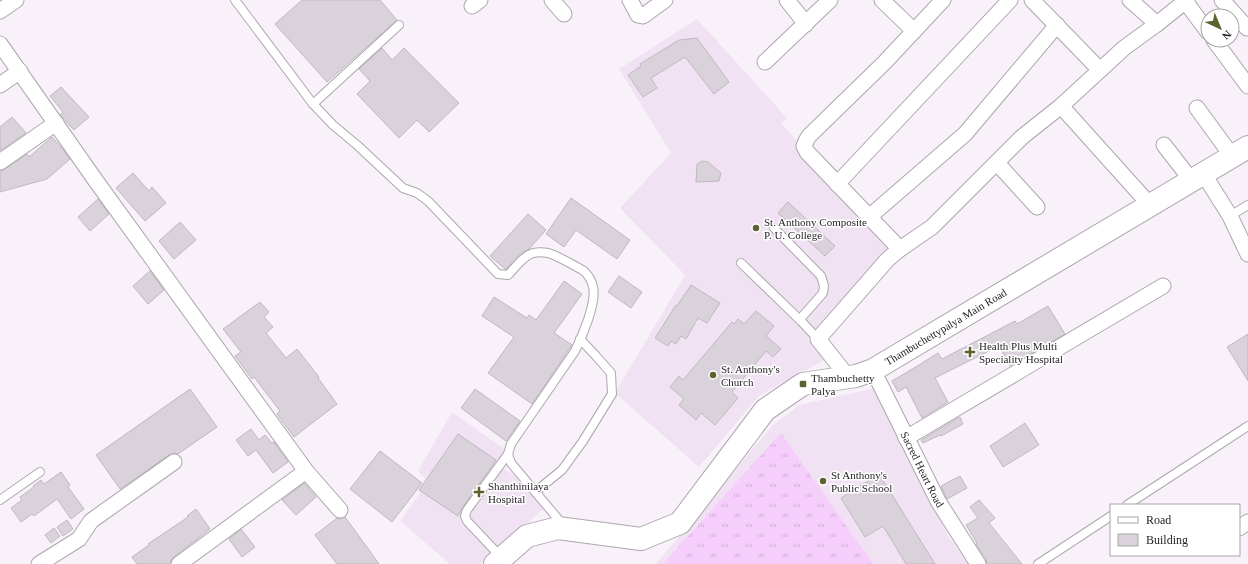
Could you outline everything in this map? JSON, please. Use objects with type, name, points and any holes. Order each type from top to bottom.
[{"type":"main road","name":"Thambuchettypalya Main Road","points":[[498,561],[527,536],[558,528],[641,539],[680,523],[765,410],[803,384],[856,376],[873,370],[1240,152]]},
{"type":"street","points":[[0,11],[16,0]]},
{"type":"street","points":[[630,0],[638,14],[643,16],[665,0]]},
{"type":"street","points":[[787,0],[806,24]]},
{"type":"street","points":[[765,62],[830,0]]},
{"type":"street","points":[[882,0],[914,31]]},
{"type":"street","points":[[900,249],[807,152],[804,146],[814,131],[885,62],[943,0]]},
{"type":"street","points":[[837,184],[1010,0]]},
{"type":"street","points":[[1032,0],[1100,70]]},
{"type":"street","points":[[1130,0],[1157,24]]},
{"type":"street","points":[[1222,0],[1247,28]]},
{"type":"street","points":[[848,377],[818,339],[888,259],[932,227],[1022,137],[1061,106],[1124,48],[1186,1],[1200,21]]},
{"type":"street","points":[[870,217],[965,134],[1057,25]]},
{"type":"street","points":[[0,44],[100,187],[306,471],[340,510]]},
{"type":"street","points":[[1220,48],[1248,86]]},
{"type":"street","points":[[0,85],[20,71]]},
{"type":"street","points":[[1061,106],[1150,205]]},
{"type":"street","points":[[1197,108],[1240,152]]},
{"type":"street","points":[[0,162],[56,123]]},
{"type":"street","points":[[1164,145],[1198,177],[1230,216],[1248,254]]},
{"type":"street","points":[[997,162],[1037,207]]},
{"type":"street","points":[[906,438],[1163,286]]},
{"type":"street","name":"Sacred Heart Road","points":[[873,370],[938,502],[978,564]]},
{"type":"street","points":[[39,564],[78,539],[91,521],[174,462]]},
{"type":"street","points":[[179,564],[306,471]]},
{"type":"lane","points":[[235,0],[313,104],[333,125],[403,188],[417,193],[428,201],[498,274],[508,275],[531,254],[540,252],[550,253],[584,272],[593,286],[594,296],[575,351],[511,444],[508,454],[467,510],[465,516],[466,521],[498,561]]},
{"type":"lane","points":[[313,104],[399,25]]},
{"type":"lane","points":[[1230,216],[1248,205]]},
{"type":"lane","points":[[774,228],[821,276],[823,281],[823,293],[801,318],[801,321]]},
{"type":"lane","points":[[741,263],[818,339]]},
{"type":"lane","points":[[535,492],[562,470],[583,441],[612,394],[610,373],[580,339]]},
{"type":"lane","points":[[1129,504],[1248,426]]},
{"type":"lane","points":[[508,454],[511,463],[567,529]]},
{"type":"lane","points":[[0,500],[40,472]]},
{"type":"lane","points":[[1038,564],[1110,517]]},
{"type":"shaded area","name":"St. Anthony Composite P. U. College","points":[[697,19],[787,118],[781,123],[890,248],[808,340],[826,359],[759,396],[699,467],[615,393],[685,275],[620,208],[671,153],[619,69]]},
{"type":"shaded area","name":"St Anthony's Public School","points":[[875,388],[948,536],[968,564],[656,564],[772,426],[799,405]]},
{"type":"shaded area","name":"Shanthinilaya Hospital","points":[[452,412],[506,450],[498,464],[552,502],[480,564],[450,564],[400,521],[428,482],[418,471]]},
{"type":"green space","points":[[781,433],[873,564],[663,564]]},
{"type":"building","points":[[302,0],[380,0],[397,20],[327,82],[275,24]]},
{"type":"building","points":[[697,38],[729,82],[714,94],[685,57],[651,78],[657,88],[643,97],[628,75],[641,66],[640,64],[679,40]]},
{"type":"building","points":[[382,48],[392,60],[404,48],[459,103],[429,132],[417,120],[399,138],[357,94],[370,81],[359,69]]},
{"type":"building","points":[[61,87],[89,117],[74,130],[60,115],[63,112],[50,96]]},
{"type":"building","points":[[12,117],[26,133],[0,151],[0,127]]},
{"type":"building","points":[[52,137],[70,159],[47,179],[0,192],[0,171],[27,154],[29,157]]},
{"type":"building","points":[[702,161],[708,162],[721,173],[719,181],[696,182],[697,164]]},
{"type":"building","points":[[133,173],[149,191],[152,187],[166,203],[145,221],[116,188]]},
{"type":"building","points":[[571,198],[630,240],[617,259],[576,230],[564,247],[546,234]]},
{"type":"building","points":[[98,199],[109,214],[90,231],[78,217]]},
{"type":"building","points":[[788,202],[835,246],[825,256],[778,213]]},
{"type":"building","points":[[528,214],[546,230],[529,249],[519,255],[505,269],[490,256]]},
{"type":"building","points":[[180,222],[196,240],[174,259],[159,241]]},
{"type":"building","points":[[150,271],[164,290],[148,304],[133,286]]},
{"type":"building","points":[[619,276],[642,292],[631,308],[608,292]]},
{"type":"building","points":[[564,281],[582,294],[554,333],[572,345],[532,404],[488,373],[514,337],[482,316],[494,297],[527,318],[529,315],[536,320]]},
{"type":"building","points":[[691,285],[720,303],[707,323],[698,318],[686,339],[681,336],[676,344],[671,341],[668,346],[655,338]]},
{"type":"building","points":[[260,302],[269,312],[264,317],[273,327],[266,333],[286,358],[297,349],[319,377],[318,378],[337,404],[294,437],[277,414],[280,411],[254,377],[252,379],[235,356],[241,352],[223,329]]},
{"type":"building","points":[[1048,306],[1065,334],[1010,366],[999,346],[935,378],[948,402],[922,418],[906,387],[898,392],[892,381],[938,353],[942,359],[1015,321],[1017,324]]},
{"type":"building","name":"St. Anthony's Church","points":[[756,311],[774,326],[766,336],[781,349],[773,357],[766,351],[732,392],[738,398],[715,425],[701,413],[696,420],[679,405],[684,399],[670,387],[679,376],[683,380],[732,322],[734,324],[738,319],[744,324]]},
{"type":"building","points":[[1248,334],[1248,381],[1227,347]]},
{"type":"building","points":[[190,389],[217,427],[178,454],[174,453],[169,455],[120,489],[96,455]]},
{"type":"building","points":[[475,389],[520,421],[506,441],[461,408]]},
{"type":"building","points":[[960,417],[963,424],[941,436],[940,435],[923,443],[921,440]]},
{"type":"building","points":[[1025,423],[1039,445],[1003,467],[990,446]]},
{"type":"building","points":[[251,429],[259,440],[265,435],[272,443],[274,442],[288,462],[273,473],[256,450],[248,456],[236,440]]},
{"type":"building","points":[[458,434],[496,460],[458,516],[419,490]]},
{"type":"building","points":[[380,451],[422,483],[392,522],[350,489]]},
{"type":"building","points":[[61,472],[70,485],[68,487],[84,509],[71,519],[57,499],[34,516],[32,514],[21,522],[11,508],[22,500],[20,497],[41,480],[44,484]]},
{"type":"building","points":[[879,474],[935,564],[906,564],[883,526],[865,537],[841,498]]},
{"type":"building","points":[[960,476],[967,488],[947,499],[941,486]]},
{"type":"building","points":[[304,483],[316,497],[296,515],[282,500]]},
{"type":"building","points":[[979,500],[995,518],[989,523],[1022,564],[987,564],[986,559],[966,525],[978,518],[970,507]]},
{"type":"building","points":[[196,509],[210,529],[174,557],[170,564],[137,564],[132,557],[149,545],[148,544],[188,517],[187,516]]},
{"type":"building","points":[[345,517],[379,564],[337,564],[315,535],[337,518],[341,519]]},
{"type":"building","points":[[67,520],[73,529],[63,536],[57,527]]},
{"type":"building","points":[[54,528],[60,536],[51,543],[45,535]]},
{"type":"building","points":[[241,529],[255,547],[242,557],[229,539]]},
{"type":"place","name":"St. Anthony Composite P. U. College","points":[[756,228]]},
{"type":"place","name":"Health Plus Multi Speciality Hospital","points":[[970,352]]},
{"type":"place","name":"St. Anthony's Church","points":[[713,375]]},
{"type":"place","name":"Thambuchetty Palya","points":[[803,384]]},
{"type":"place","name":"St Anthony's Public School","points":[[823,481]]},
{"type":"place","name":"Shanthinilaya Hospital","points":[[479,492]]}]
